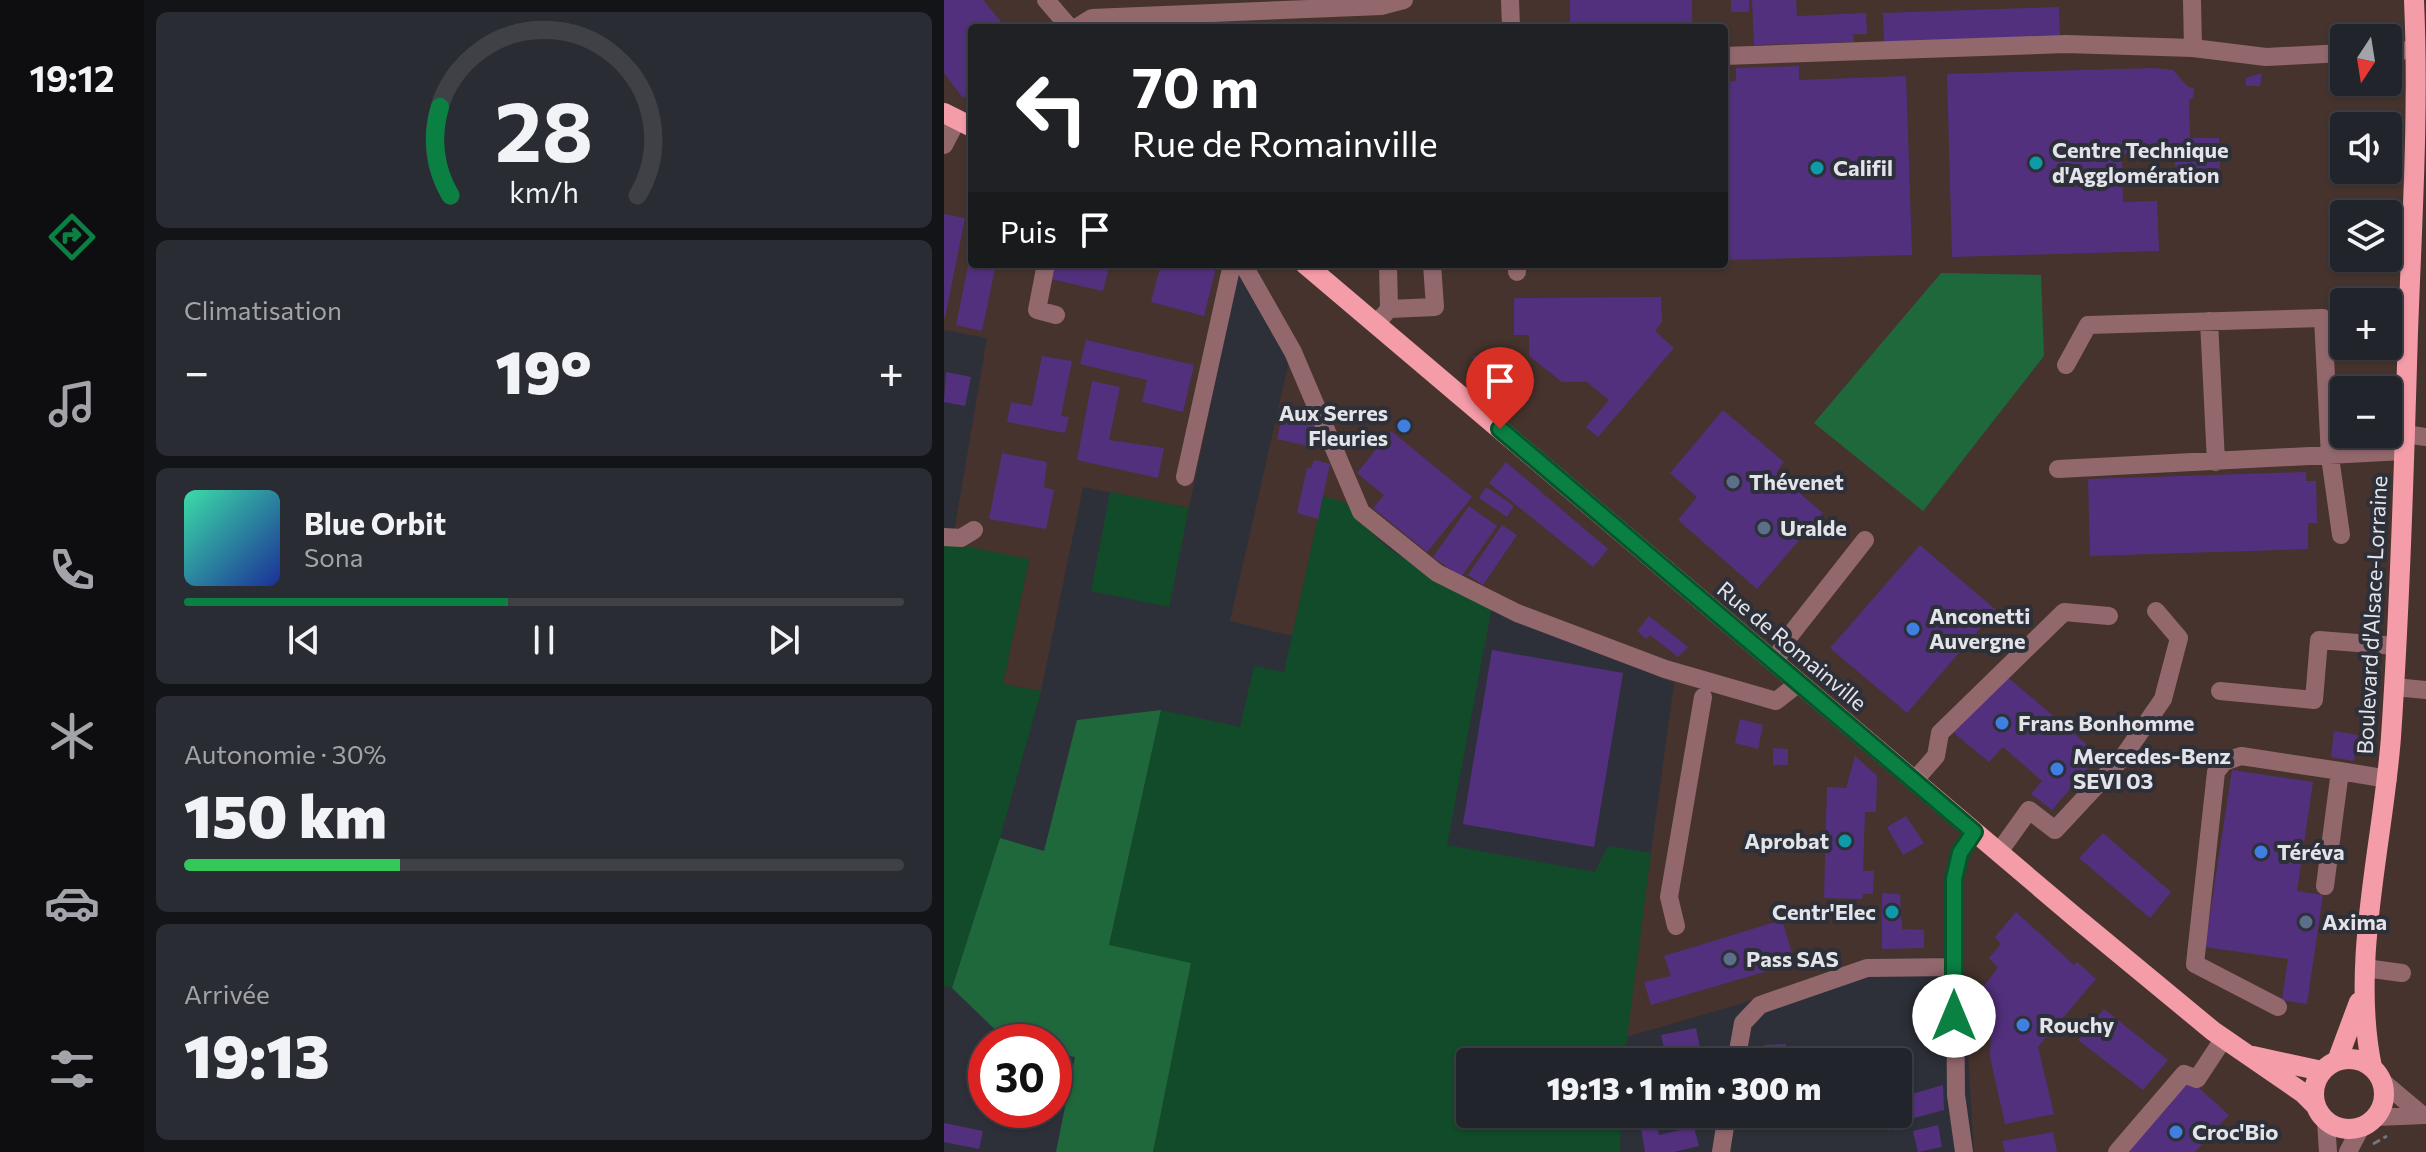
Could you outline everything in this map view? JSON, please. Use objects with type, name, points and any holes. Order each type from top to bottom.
[{"type":"main road","name":"Boulevard d'Alsace-Lorraine","points":[[2377,1075],[2365,1034],[2363,990],[2388,779],[2404,442],[2419,238],[2414,0]]},
{"type":"main road","name":"Rue de Romainville","points":[[1311,268],[1382,316],[1776,663],[1974,832],[2224,1038],[2253,1056],[2321,1113]]},
{"type":"main road","name":"Boulevard d'Alsace-Lorraine","points":[[2330,1066],[2363,990]]},
{"type":"main road","name":"Rue de Romainville","points":[[2253,1056],[2330,1066]]},
{"type":"main road","points":[[2356,1059],[2377,1075],[2384,1100],[2368,1122],[2343,1129],[2321,1113],[2314,1087],[2330,1066],[2356,1059]]},
{"type":"street","points":[[1046,0],[1069,24]]},
{"type":"street","points":[[1081,24],[1092,18],[1240,6],[1381,6],[1404,0]]},
{"type":"street","points":[[1510,0],[1511,24]]},
{"type":"street","points":[[2192,0],[2193,48]]},
{"type":"street","points":[[1728,56],[2066,44],[2193,48],[2266,57],[2330,54]]},
{"type":"street","points":[[2402,50],[2416,50]]},
{"type":"street","points":[[944,145],[958,120]]},
{"type":"street","points":[[1045,268],[1037,310],[1056,315]]},
{"type":"street","points":[[1185,477],[1231,268]]},
{"type":"street","points":[[1245,268],[1293,352],[1361,512],[1437,573],[1517,613],[1665,669],[1776,701],[1799,683]]},
{"type":"street","points":[[1388,268],[1382,316],[1435,307],[1432,268]]},
{"type":"street","points":[[2066,365],[2088,325],[2323,318],[2330,457],[2341,535]]},
{"type":"street","points":[[2209,321],[2216,462]]},
{"type":"street","points":[[2058,469],[2330,457],[2426,437]]},
{"type":"street","points":[[944,537],[961,538],[974,530]]},
{"type":"street","points":[[1776,663],[1784,643],[1865,540]]},
{"type":"street","points":[[1999,852],[2029,810],[2055,830],[2123,757],[2163,699],[2179,638],[2156,611]]},
{"type":"street","points":[[1914,781],[1936,756],[1940,733],[2064,612],[2109,616]]},
{"type":"street","points":[[2220,691],[2314,700],[2319,640],[2396,646]]},
{"type":"street","points":[[2394,687],[2426,690]]},
{"type":"street","points":[[1676,926],[1669,897],[1703,697]]},
{"type":"street","points":[[2278,1007],[2195,964],[2216,772],[2224,762],[2241,756],[2388,779]]},
{"type":"street","points":[[2325,886],[2340,771]]},
{"type":"street","points":[[1964,1152],[1956,1095],[1955,867],[1974,832]]},
{"type":"street","points":[[1739,1048],[1743,1023],[1760,1005],[1867,968],[1954,967]]},
{"type":"street","points":[[2365,968],[2402,973]]},
{"type":"street","points":[[2117,1152],[2184,1074],[2197,1079],[2224,1038]]},
{"type":"street","points":[[2377,1075],[2424,1115]]},
{"type":"street","points":[[2321,1113],[2328,1152]]},
{"type":"street","points":[[2348,1152],[2368,1122],[2424,1115]]},
{"type":"street","points":[[1721,1152],[1725,1128]]},
{"type":"shaded area","points":[[944,0],[2426,0],[2426,1152],[1974,1152],[1962,957],[1869,959],[1737,1005],[1626,1037],[1674,683],[1466,595],[1422,571],[1359,523],[1346,503],[1323,497],[1292,636],[1230,621],[1290,357],[1238,272],[1189,508],[1083,487],[1041,691],[1003,684],[1029,560],[952,544],[987,338],[944,330]]},
{"type":"green space","points":[[1941,273],[2041,275],[2044,356],[1923,511],[1814,423]]},
{"type":"green space","points":[[1110,492],[1189,508],[1169,607],[1091,591]]},
{"type":"green space","points":[[1323,496],[1346,503],[1375,537],[1412,564],[1492,606],[1447,845],[1595,872],[1608,846],[1651,853],[1626,1048],[1456,1048],[1456,1128],[1621,1128],[1620,1152],[1153,1152],[1191,963],[1109,946],[1161,710],[1240,727],[1254,666],[1284,672]]},
{"type":"green space","points":[[944,542],[1029,559],[1003,684],[1041,691],[1000,838],[952,988],[944,986]]},
{"type":"green space","points":[[1161,710],[1109,945],[1191,963],[1153,1152],[1056,1152],[1061,1128],[1072,1128],[1075,1057],[1072,1056],[1072,1024],[989,1024],[952,988],[1000,838],[1044,851],[1077,720]]},
{"type":"building","points":[[944,0],[983,0],[1003,24],[968,24],[968,94],[963,98],[944,73]]},
{"type":"building","points":[[1570,0],[1692,0],[1692,22],[1570,24]]},
{"type":"building","points":[[1731,0],[1749,0],[1749,12],[1731,12]]},
{"type":"building","points":[[1752,0],[1796,0],[1797,16],[1866,13],[1867,34],[1853,34],[1854,42],[1754,45]]},
{"type":"building","points":[[2059,7],[2060,37],[1884,42],[1883,13]]},
{"type":"building","name":"Califil","points":[[1799,66],[1799,80],[1906,76],[1912,255],[1728,260],[1728,82],[1736,81],[1736,68]]},
{"type":"building","name":"Centre Technique d'Agglomération","points":[[2173,70],[2188,87],[2194,88],[2193,98],[2189,100],[2190,138],[2219,138],[2220,172],[2177,176],[2173,151],[2122,154],[2123,202],[2157,201],[2159,251],[1952,257],[1947,74]]},
{"type":"building","points":[[2262,73],[2260,86],[2246,86],[2246,78]]},
{"type":"building","points":[[944,214],[965,218],[945,318],[944,318]]},
{"type":"building","points":[[968,266],[995,268],[982,331],[956,325]]},
{"type":"building","points":[[1054,268],[1109,268],[1103,291],[1051,279]]},
{"type":"building","points":[[1160,268],[1216,268],[1204,316],[1151,302]]},
{"type":"building","points":[[1661,297],[1662,322],[1655,331],[1674,348],[1598,437],[1586,427],[1609,400],[1587,382],[1562,382],[1529,356],[1529,335],[1514,335],[1514,298]]},
{"type":"building","points":[[1086,340],[1194,365],[1183,412],[1142,402],[1147,380],[1080,364]]},
{"type":"building","points":[[1487,355],[1488,373],[1473,374],[1473,356]]},
{"type":"building","points":[[1042,356],[1072,361],[1061,416],[1069,417],[1065,433],[1007,422],[1011,402],[1032,406]]},
{"type":"building","points":[[946,372],[971,377],[965,406],[944,402]]},
{"type":"building","points":[[1092,381],[1120,387],[1109,440],[1164,448],[1158,478],[1077,460]]},
{"type":"building","points":[[1723,410],[1784,462],[1776,473],[1823,513],[1757,589],[1678,520],[1697,497],[1670,473]]},
{"type":"building","points":[[1282,416],[1317,423],[1312,447],[1277,439]]},
{"type":"building","points":[[1391,431],[1472,497],[1427,552],[1373,508],[1384,495],[1357,473]]},
{"type":"building","points":[[1002,453],[1047,462],[1044,487],[1054,490],[1046,529],[989,519]]},
{"type":"building","points":[[1314,460],[1330,464],[1318,519],[1297,513],[1307,468],[1311,468]]},
{"type":"building","points":[[1506,462],[1608,549],[1593,567],[1489,483]]},
{"type":"building","points":[[2306,472],[2306,481],[2316,481],[2317,523],[2308,523],[2308,549],[2090,556],[2088,479]]},
{"type":"building","points":[[1486,487],[1514,506],[1507,517],[1479,498]]},
{"type":"building","points":[[1469,506],[1497,526],[1461,577],[1433,557]]},
{"type":"building","points":[[1502,525],[1517,535],[1483,585],[1468,575]]},
{"type":"building","name":"Anconetti Auvergne","points":[[1920,545],[1996,610],[1907,713],[1830,648]]},
{"type":"building","points":[[1649,616],[1688,647],[1678,657],[1650,635],[1646,639],[1637,631]]},
{"type":"building","points":[[1492,650],[1623,673],[1594,847],[1463,824]]},
{"type":"building","points":[[2004,674],[2099,755],[2052,810],[2031,794],[2042,781],[2003,747],[1989,762],[1953,732]]},
{"type":"building","points":[[1740,719],[1763,725],[1758,749],[1735,743]]},
{"type":"building","points":[[2334,731],[2358,735],[2354,761],[2331,757]]},
{"type":"building","points":[[1773,748],[1788,749],[1788,765],[1773,765]]},
{"type":"building","name":"Aprobat","points":[[1855,756],[1877,776],[1876,812],[1865,812],[1863,871],[1874,871],[1873,894],[1863,894],[1862,899],[1824,898],[1827,787],[1846,788]]},
{"type":"building","name":"Téréva","points":[[2232,770],[2313,782],[2297,891],[2323,895],[2307,1004],[2282,1000],[2288,959],[2205,947]]},
{"type":"building","points":[[1906,816],[1924,843],[1903,855],[1887,827]]},
{"type":"building","points":[[2103,833],[2171,892],[2150,918],[2079,858]]},
{"type":"building","name":"Centr'Elec","points":[[1882,893],[1900,894],[1902,929],[1924,930],[1924,948],[1882,949]]},
{"type":"building","name":"Rouchy","points":[[2016,912],[2074,965],[2077,962],[2096,979],[2038,1047],[2054,1114],[2005,1124],[1990,1057],[1992,1003],[1979,992],[1998,968],[1989,958],[2001,944],[1995,937]]},
{"type":"building","name":"Pass SAS","points":[[1782,920],[1795,963],[1651,1005],[1644,982],[1671,976],[1664,956]]},
{"type":"building","points":[[2104,1009],[2168,1060],[2143,1090],[2078,1040]]},
{"type":"building","points":[[1696,1028],[1700,1048],[1664,1048],[1661,1035]]},
{"type":"building","points":[[1786,1044],[1786,1048],[1764,1048],[1764,1045]]},
{"type":"building","name":"Croc'Bio","points":[[2188,1078],[2229,1115],[2195,1152],[2126,1152]]},
{"type":"building","points":[[1943,1085],[1944,1110],[1912,1118],[1912,1094]]},
{"type":"building","points":[[944,1123],[983,1131],[979,1149],[944,1142]]},
{"type":"building","points":[[1938,1125],[1942,1147],[1918,1152],[1913,1131]]},
{"type":"building","points":[[1641,1128],[1658,1128],[1659,1135],[1694,1128],[1699,1146],[1674,1152],[1645,1152]]},
{"type":"building","points":[[2053,1132],[2057,1152],[2005,1152],[2002,1141]]},
{"type":"place","name":"Centre Technique d'Agglomération","points":[[2036,163]]},
{"type":"place","name":"Califil","points":[[1817,168]]},
{"type":"place","name":"Aux Serres Fleuries","points":[[1404,426]]},
{"type":"place","name":"Thévenet","points":[[1733,482]]},
{"type":"place","name":"Uralde","points":[[1764,528]]},
{"type":"place","name":"Anconetti Auvergne","points":[[1913,629]]},
{"type":"place","name":"Frans Bonhomme","points":[[2002,723]]},
{"type":"place","name":"Mercedes-Benz SEVI 03","points":[[2057,769]]},
{"type":"place","name":"Aprobat","points":[[1845,841]]},
{"type":"place","name":"Téréva","points":[[2261,852]]},
{"type":"place","name":"Centr'Elec","points":[[1892,912]]},
{"type":"place","name":"Axima","points":[[2306,922]]},
{"type":"place","name":"Pass SAS","points":[[1730,959]]},
{"type":"place","name":"Rouchy","points":[[2023,1025]]},
{"type":"place","name":"Croc'Bio","points":[[2176,1132]]},
{"type":"route","points":[[1500,429],[1974,832],[1955,867],[1954,1016]]}]
